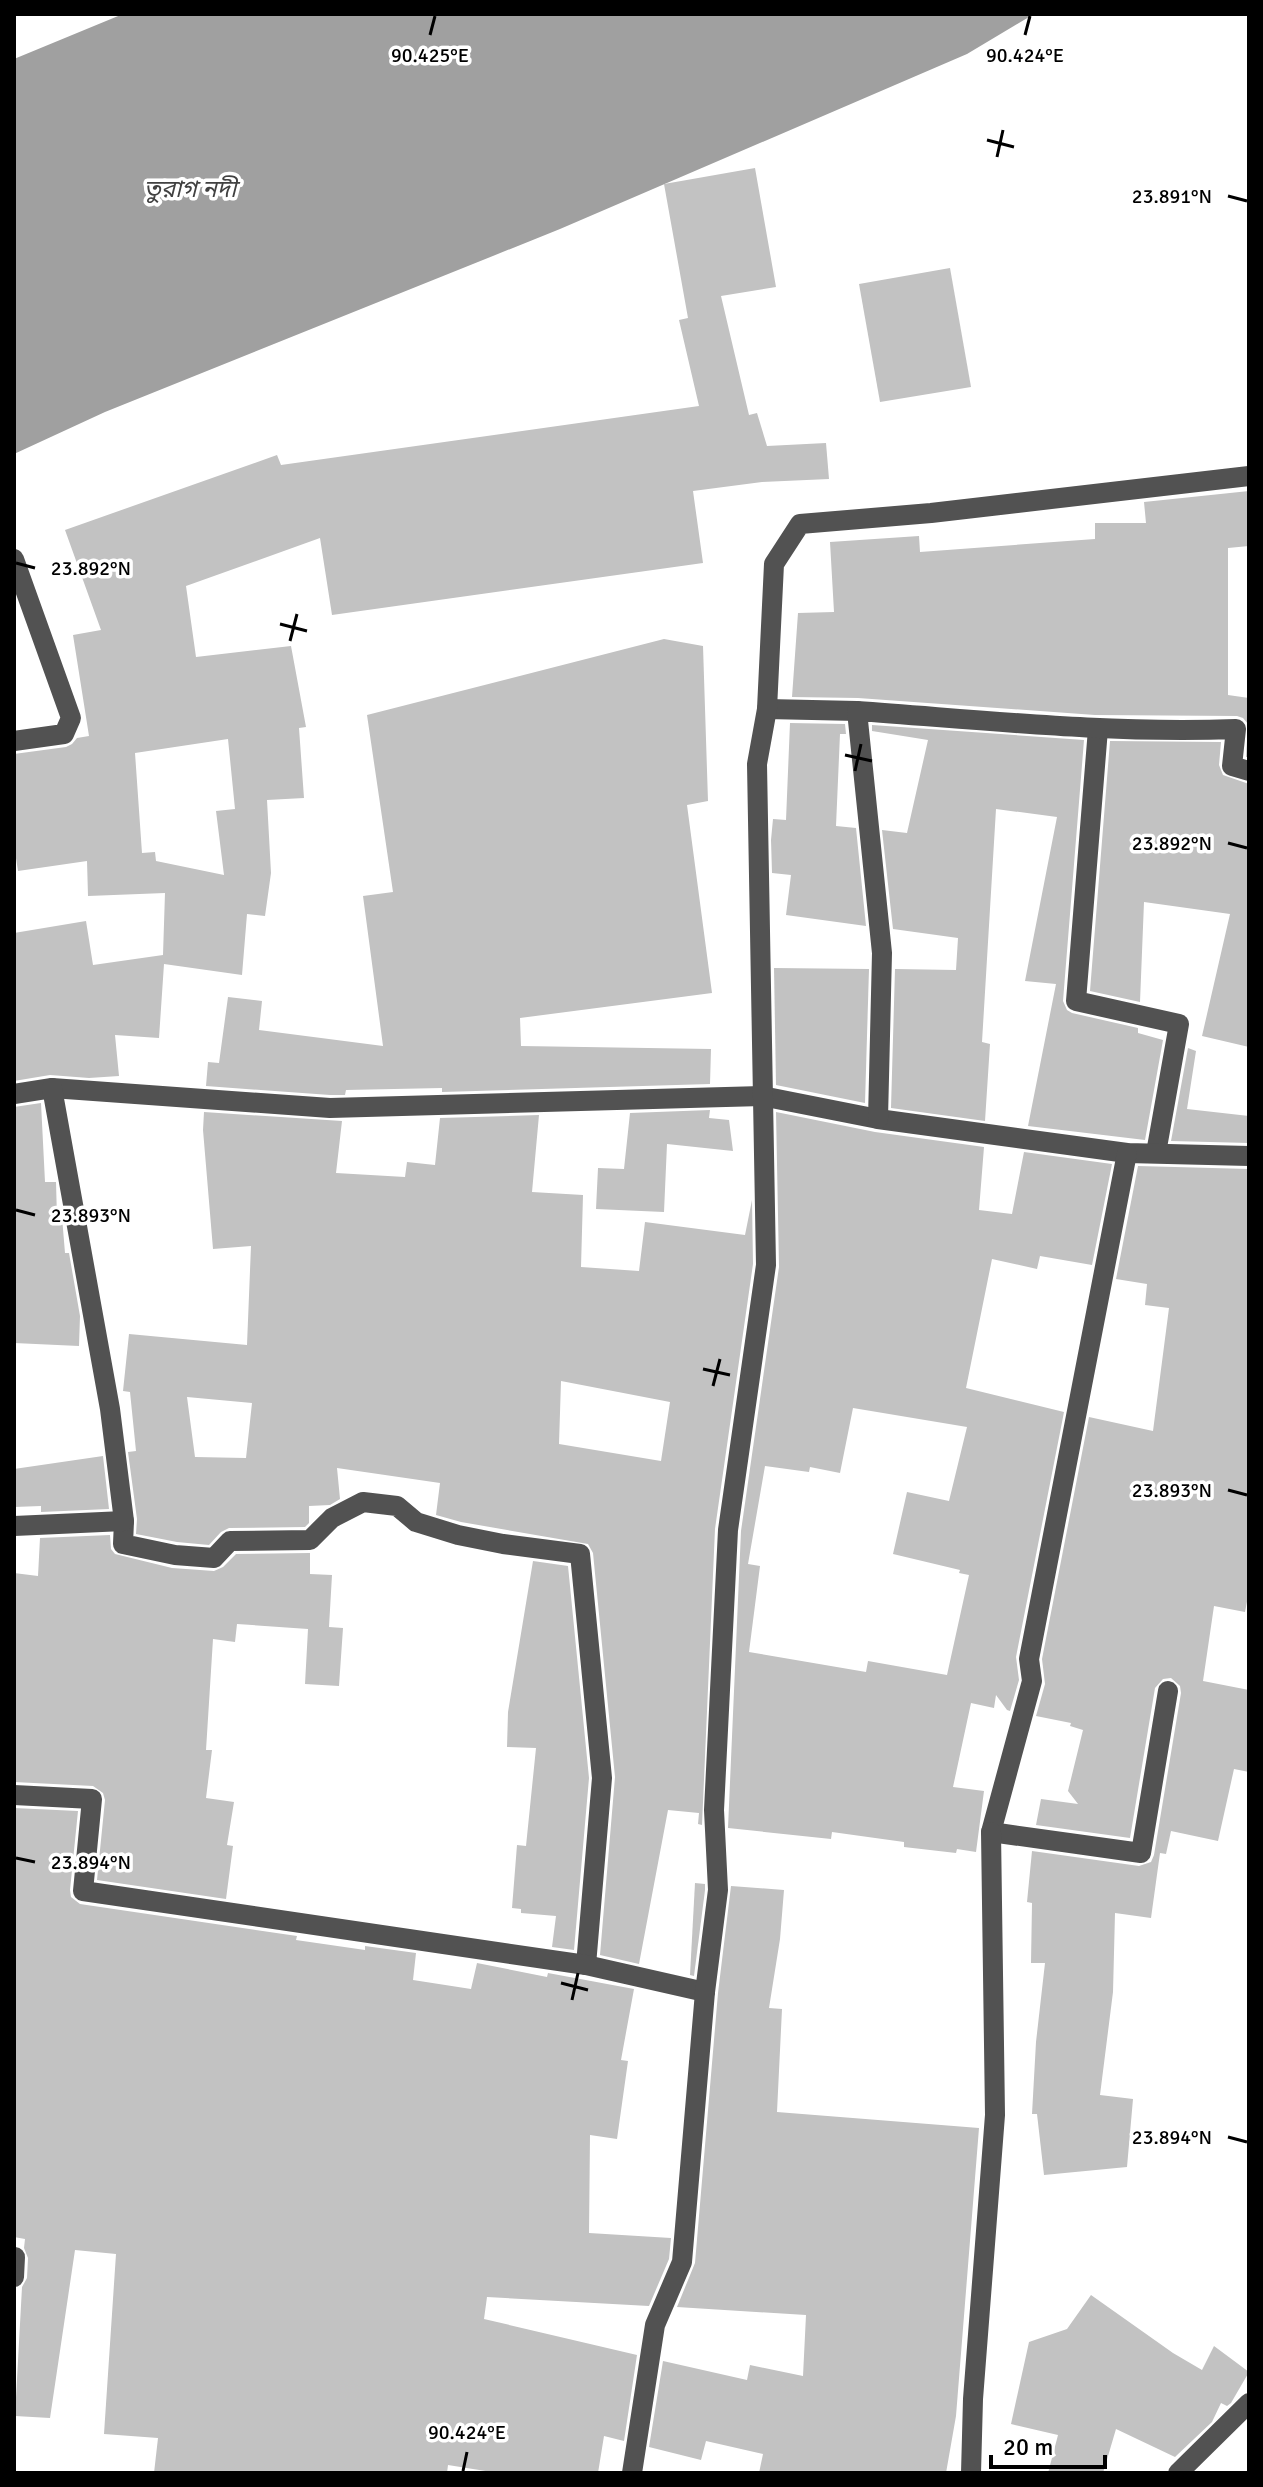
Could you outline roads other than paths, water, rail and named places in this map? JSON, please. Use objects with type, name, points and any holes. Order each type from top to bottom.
[{"type":"street","points":[[632,2473],[655,2325],[682,2262],[705,1992],[718,1890],[714,1810],[728,1530],[766,1265],[757,764],[767,709],[774,564],[800,524],[931,513],[1249,476]]},
{"type":"street","points":[[14,559],[71,718],[64,734],[14,741]]},
{"type":"street","points":[[767,709],[857,711],[1098,729],[1170,732],[1236,729],[1232,766],[1249,771]]},
{"type":"street","points":[[857,711],[882,953],[878,1119]]},
{"type":"street","points":[[1098,729],[1076,1001],[1179,1024],[1156,1153]]},
{"type":"street","points":[[52,1088],[110,1409],[124,1521],[123,1544],[175,1555],[214,1558],[230,1541],[310,1540],[332,1518],[363,1502],[397,1506],[416,1522],[458,1535],[580,1554],[602,1778],[586,1965]]},
{"type":"street","points":[[14,1094],[52,1088],[330,1108],[762,1096],[878,1119],[1127,1153],[1249,1156]]},
{"type":"street","points":[[971,2473],[973,2399],[995,2115],[991,1832],[1032,1681],[1029,1659],[1127,1153]]},
{"type":"street","points":[[14,1526],[124,1521]]},
{"type":"street","points":[[991,1832],[1141,1853],[1168,1691]]},
{"type":"street","points":[[14,1795],[92,1799],[83,1891],[586,1965],[705,1992]]},
{"type":"street","points":[[14,2277],[15,2257]]},
{"type":"street","points":[[1178,2473],[1249,2403]]},
{"type":"water","name":"তুরাগ নদী","points":[[123,14],[1034,14],[967,54],[560,229],[105,412],[14,454],[14,59]]}]
